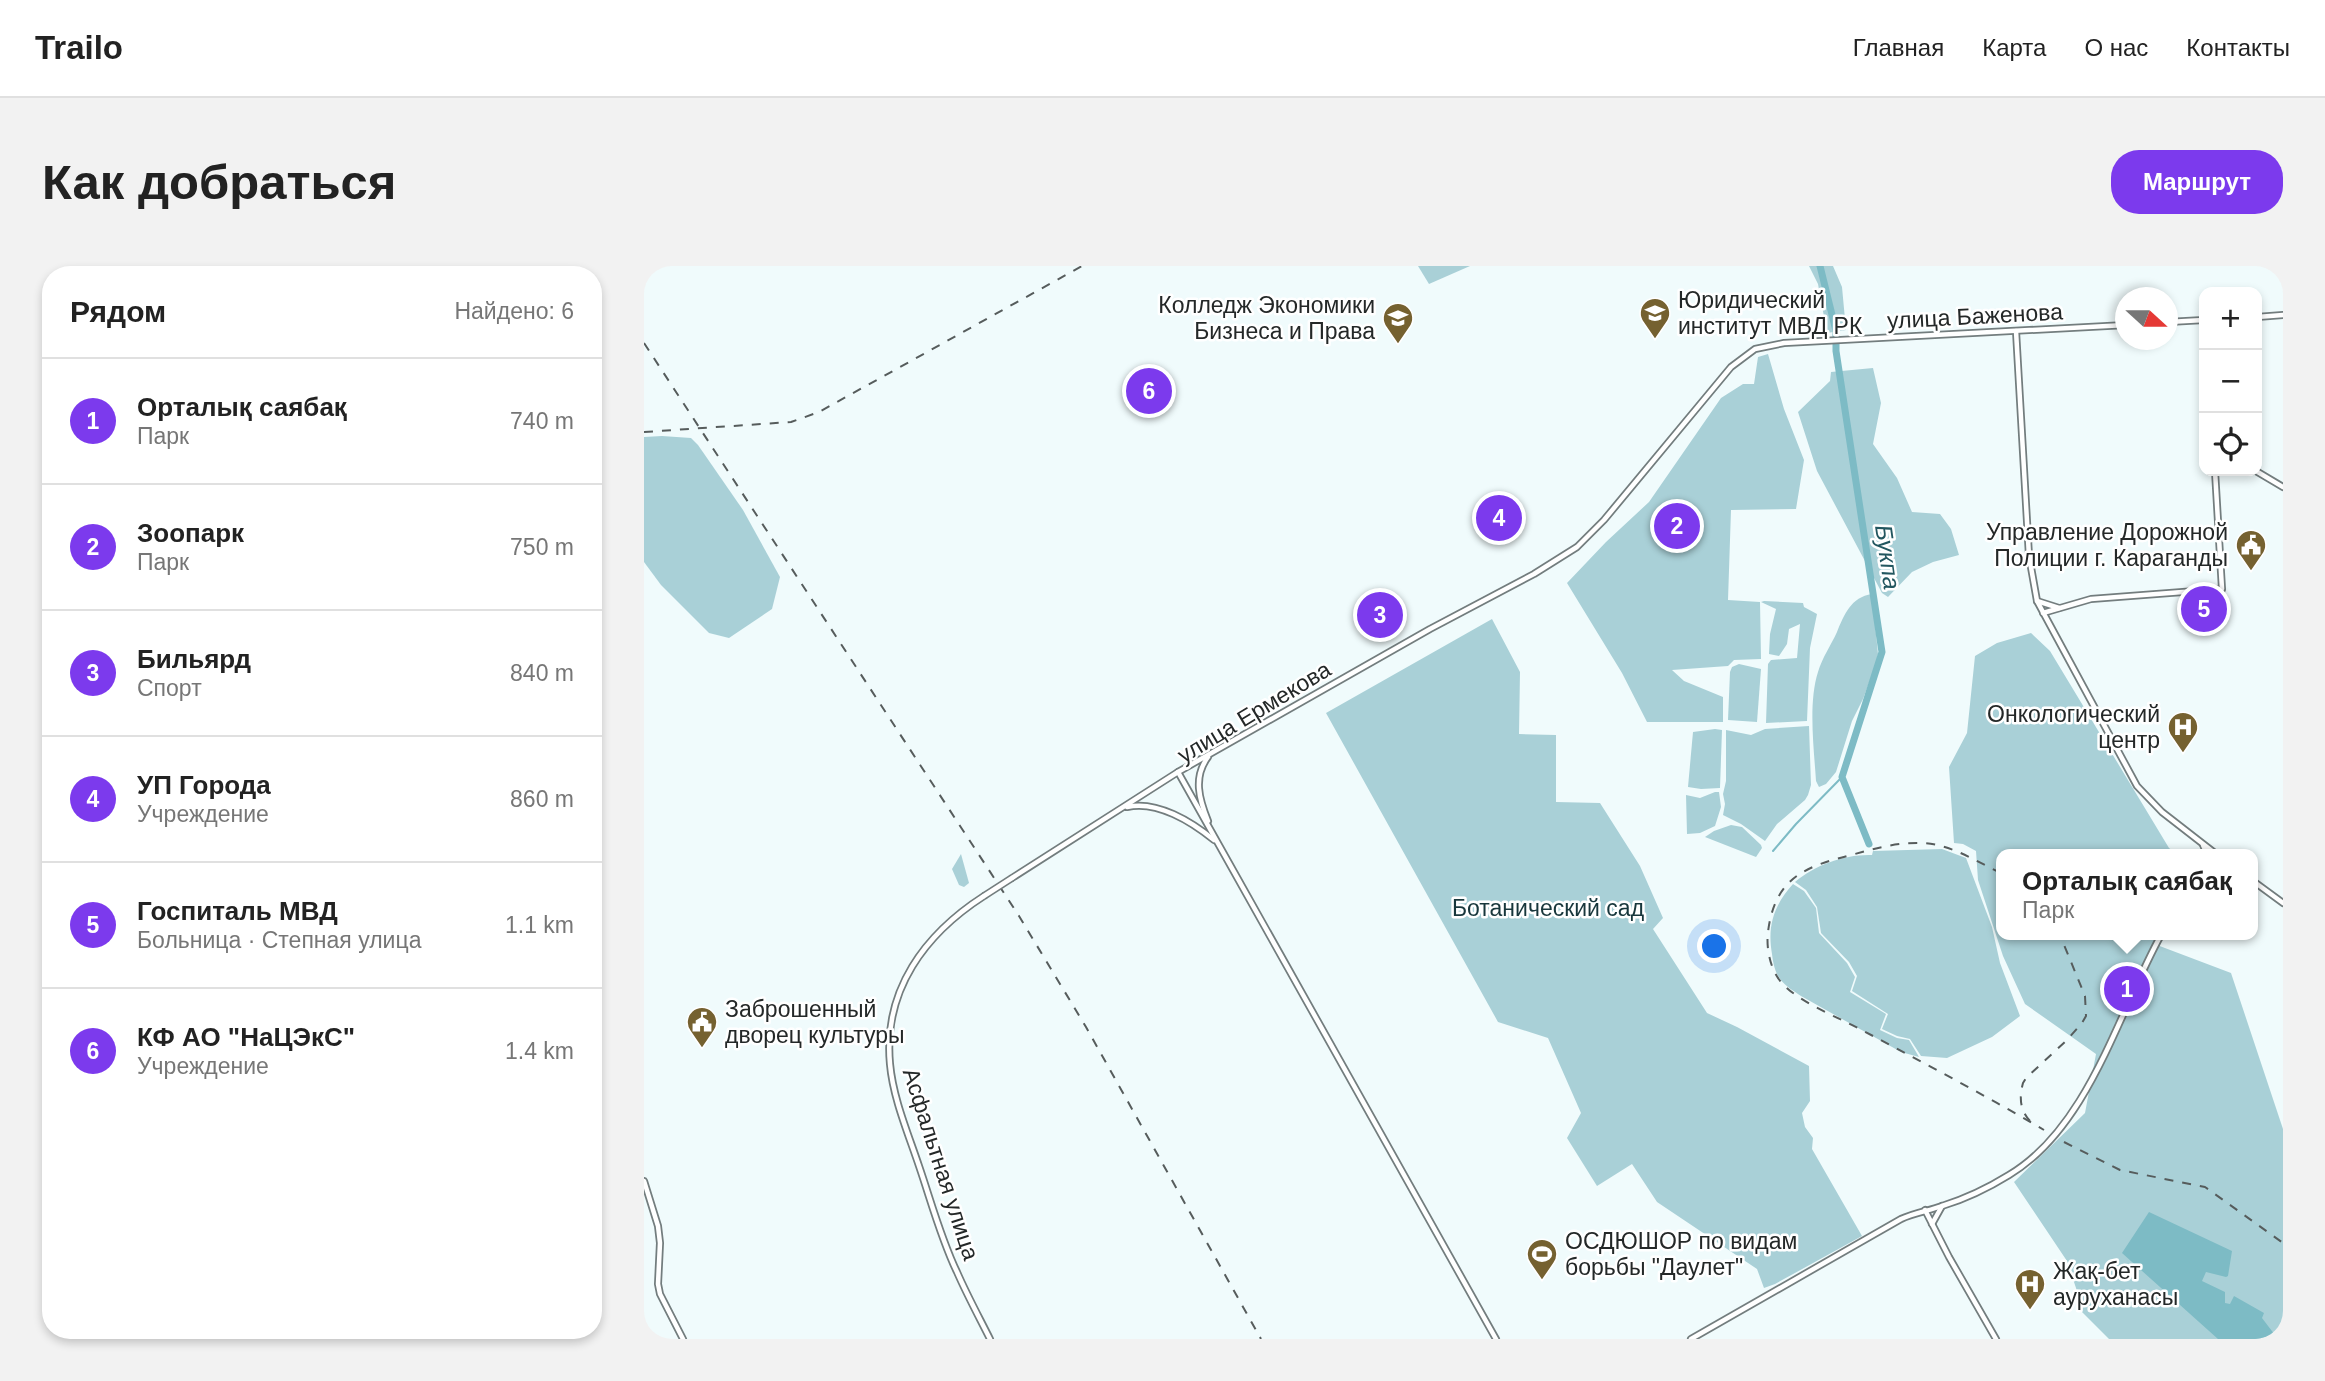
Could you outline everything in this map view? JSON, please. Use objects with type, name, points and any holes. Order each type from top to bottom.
[{"type":"main road","points":[[2262,317],[2283,315]]},
{"type":"main road","points":[[2178,321],[2199,320]]},
{"type":"main road","name":"улица Баженова","points":[[1783,343],[2115,326]]},
{"type":"main road","points":[[2016,331],[2029,556],[2037,601],[2137,786],[2162,812],[2207,849]]},
{"type":"main road","name":"улица Ермекова","points":[[1496,1339],[1178,772],[1430,629],[1534,574],[1577,547],[1604,520],[1731,367],[1755,349],[1783,343]]},
{"type":"main road","points":[[2262,475],[2283,487]]},
{"type":"main road","points":[[2043,613],[2091,599],[2222,589],[2215,476]]},
{"type":"main road","points":[[2037,601],[2060,608]]},
{"type":"main road","points":[[1211,754],[1200,771],[1199,798],[1216,841]]},
{"type":"main road","name":"Асфальтная улица","points":[[988,1338],[956,1271],[896,1095],[890,1066],[889,1042],[896,1002],[910,968],[939,930],[954,917],[1178,772]]},
{"type":"main road","points":[[1123,807],[1134,805],[1158,810],[1192,823],[1216,841]]},
{"type":"main road","points":[[2258,885],[2283,904]]},
{"type":"main road","points":[[1692,1339],[1901,1219],[1978,1192],[2013,1173],[2032,1158],[2058,1130],[2079,1101],[2159,940]]},
{"type":"main road","points":[[644,1181],[658,1226],[660,1294],[683,1339]]},
{"type":"main road","points":[[1932,1224],[1942,1206]]},
{"type":"main road","points":[[1925,1210],[1948,1257],[1996,1339]]},
{"type":"green space","points":[[1418,266],[1470,266],[1429,284]]},
{"type":"green space","points":[[1809,266],[1833,266],[1842,287],[1846,330],[1827,333],[1818,284]]},
{"type":"green space","points":[[1768,354],[1784,409],[1804,460],[1796,509],[1731,510],[1728,600],[1760,602],[1761,659],[1734,660],[1728,666],[1672,670],[1684,681],[1723,697],[1723,722],[1647,722],[1622,673],[1567,583],[1649,502],[1721,398],[1743,384],[1754,384],[1758,357]]},
{"type":"green space","points":[[1873,368],[1881,403],[1873,444],[1897,478],[1912,512],[1940,514],[1951,529],[1959,555],[1933,562],[1912,572],[1888,597],[1882,593],[1817,471],[1798,412],[1830,381],[1831,372]]},
{"type":"green space","points":[[644,437],[691,438],[698,445],[743,510],[780,577],[772,609],[729,638],[709,633],[661,585],[644,562]]},
{"type":"green space","points":[[1872,594],[1878,654],[1876,664],[1852,721],[1836,772],[1826,784],[1819,787],[1816,781],[1812,726],[1818,672],[1849,608],[1859,599]]},
{"type":"green space","points":[[1761,602],[1803,603],[1804,607],[1817,614],[1810,648],[1807,721],[1766,723],[1768,664],[1771,660],[1797,658],[1800,624],[1789,629],[1787,644],[1779,656],[1769,654],[1776,609]]},
{"type":"green space","name":"Ботанический сад","points":[[1492,619],[1520,672],[1519,734],[1556,735],[1556,802],[1600,803],[1640,866],[1663,918],[1653,929],[1707,1013],[1809,1066],[1810,1101],[1802,1113],[1805,1127],[1813,1138],[1812,1149],[1862,1236],[1775,1284],[1764,1288],[1757,1269],[1657,1202],[1632,1164],[1597,1186],[1567,1138],[1581,1113],[1548,1038],[1498,1022],[1326,713]]},
{"type":"green space","points":[[2031,633],[2050,651],[2170,849],[1996,849],[1996,935],[1978,880],[1976,851],[1963,844],[1954,843],[1949,767],[1967,733],[1975,656],[1997,643]]},
{"type":"green space","points":[[1739,664],[1761,669],[1757,722],[1728,720],[1730,672],[1732,667]]},
{"type":"green space","points":[[1809,726],[1811,785],[1805,800],[1777,824],[1765,841],[1723,815],[1726,730],[1751,735],[1765,729]]},
{"type":"green space","points":[[1722,730],[1720,788],[1688,787],[1693,732]]},
{"type":"green space","points":[[1719,792],[1721,807],[1715,826],[1700,833],[1687,834],[1686,795],[1700,798]]},
{"type":"green space","points":[[1731,825],[1742,827],[1761,845],[1756,857],[1705,837]]},
{"type":"green space","points":[[1942,849],[1966,858],[1992,927],[2000,963],[2020,1016],[1992,1037],[1947,1058],[1921,1056],[1910,1039],[1882,1029],[1888,1014],[1852,991],[1857,976],[1849,962],[1821,933],[1817,907],[1806,890],[1795,882],[1812,870],[1831,862],[1851,856],[1872,855],[1873,851]]},
{"type":"green space","points":[[961,854],[969,883],[964,887],[959,885],[952,869]]},
{"type":"green space","points":[[1793,884],[1804,891],[1816,908],[1819,933],[1847,963],[1855,977],[1850,992],[1886,1014],[1880,1030],[1909,1040],[1919,1057],[1901,1052],[1801,996],[1780,979],[1772,957],[1771,925],[1781,900]]},
{"type":"green space","points":[[1998,940],[2156,940],[2157,945],[2231,973],[2283,1129],[2283,1339],[2109,1339],[2081,1311],[2067,1261],[2014,1182],[2085,1113],[2096,1054],[2025,1004]]},
{"type":"shaded area","points":[[2149,1212],[2232,1251],[2228,1276],[2206,1272],[2202,1281],[2225,1292],[2225,1303],[2230,1304],[2234,1296],[2264,1313],[2262,1318],[2278,1339],[2218,1339],[2122,1253]]},
{"type":"waterway","name":"Букпа","points":[[1820,266],[1836,331],[1836,351],[1882,652],[1842,777],[1869,844]]},
{"type":"waterway","points":[[1773,851],[1842,777]]},
{"type":"railway","points":[[644,432],[791,422],[819,412],[1082,266]]},
{"type":"railway","points":[[644,343],[1019,916],[1086,1027],[1261,1339]]},
{"type":"railway","points":[[1996,870],[1943,846],[1922,843],[1888,846],[1822,863],[1796,876],[1778,898],[1768,932],[1768,951],[1777,977],[1797,996],[2044,1130]]},
{"type":"railway","points":[[2030,1121],[2021,1104],[2023,1083],[2067,1040],[2086,1016],[2085,996],[2062,940]]},
{"type":"railway","points":[[2064,1142],[2120,1170],[2205,1187],[2283,1243]]},
{"type":"place","name":"Юридический институт МВД РК","points":[[1655,340]]},
{"type":"place","name":"Колледж Экономики Бизнеса и Права","points":[[1398,345]]},
{"type":"place","name":"КФ АО \"НаЦЭкС\"","points":[[1149,391]]},
{"type":"place","name":"УП Города","points":[[1499,518]]},
{"type":"place","name":"Зоопарк","points":[[1677,526]]},
{"type":"place","name":"Управление Дорожной Полиции г. Караганды","points":[[2251,572]]},
{"type":"place","name":"Госпиталь МВД","points":[[2204,609]]},
{"type":"place","name":"Бильярд","points":[[1380,615]]},
{"type":"place","name":"Онкологический центр","points":[[2183,754]]},
{"type":"place","name":"Орталық саябақ","points":[[2127,989]]},
{"type":"place","name":"Заброшенный дворец культуры","points":[[702,1049]]},
{"type":"place","name":"ОСДЮШОР по видам борьбы \"Даулет\"","points":[[1542,1281]]},
{"type":"place","name":"Жақ-бет ауруханасы","points":[[2030,1311]]}]
